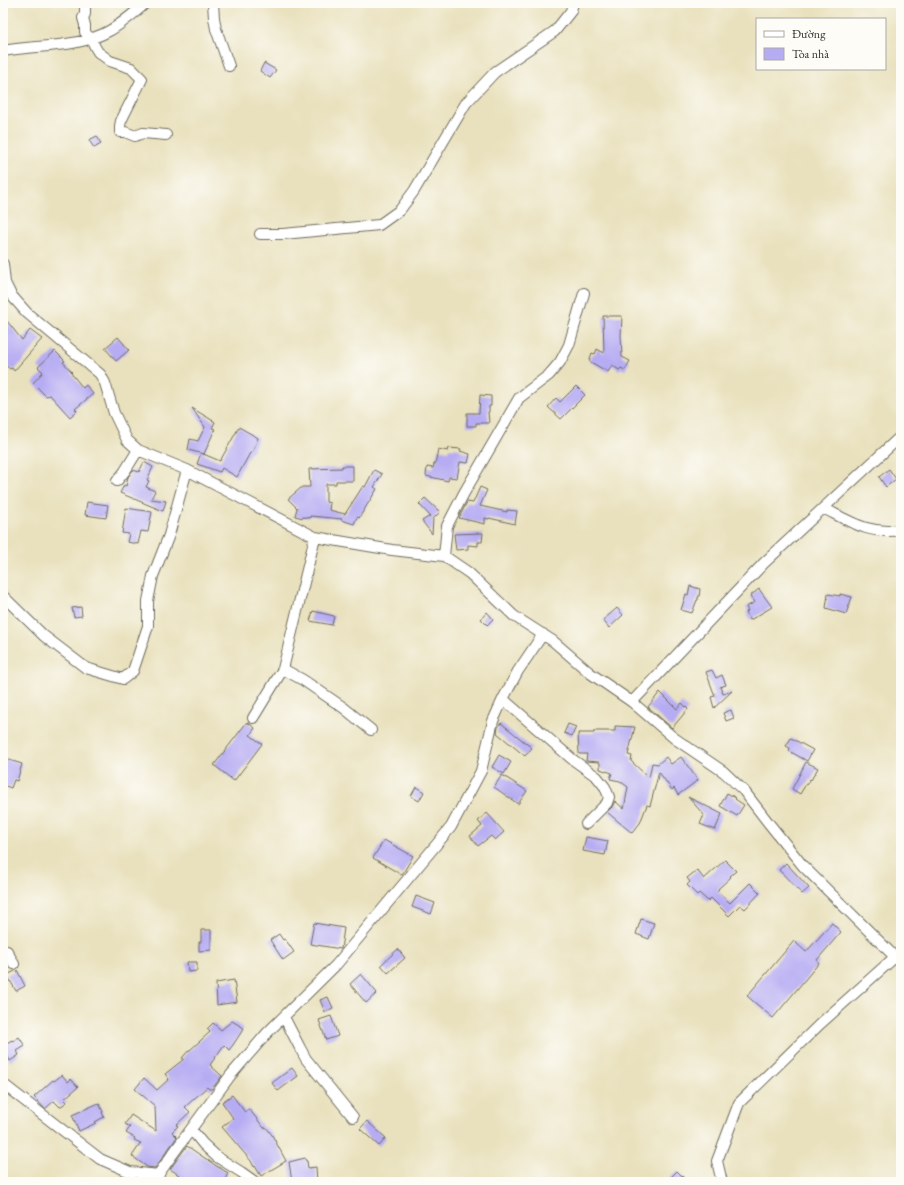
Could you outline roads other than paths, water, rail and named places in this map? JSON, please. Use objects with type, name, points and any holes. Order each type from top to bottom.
[{"type":"street","points":[[85,3],[85,14],[83,18],[85,32],[92,38],[98,52],[106,59],[131,68],[142,78],[121,121],[120,132],[125,132],[135,136],[143,133],[166,135]]},
{"type":"street","points":[[3,50],[51,46],[92,38],[108,32],[122,23],[146,3]]},
{"type":"street","points":[[213,3],[216,29],[229,66]]},
{"type":"street","points":[[260,234],[283,234],[379,225],[400,210],[414,191],[466,103],[495,72],[555,31],[571,11],[573,3]]},
{"type":"street","points":[[3,264],[5,284],[10,295],[27,313],[100,374],[105,383],[114,412],[126,440],[138,450],[187,470],[314,537],[392,550],[444,556],[469,573],[514,616],[543,634],[590,673],[632,702],[674,738],[724,772],[744,791],[803,866],[898,960],[820,1024],[739,1103],[717,1161],[722,1182]]},
{"type":"street","points":[[444,556],[447,526],[464,493],[519,398],[549,375],[560,362],[569,345],[584,293]]},
{"type":"street","points":[[632,702],[764,563],[901,436]]},
{"type":"street","points":[[117,481],[138,450]]},
{"type":"street","points":[[3,596],[44,636],[86,668],[123,679],[133,671],[148,626],[148,601],[153,576],[169,535],[187,470]]},
{"type":"street","points":[[823,508],[857,526],[866,529],[889,532],[901,530]]},
{"type":"street","points":[[253,718],[283,669],[314,537]]},
{"type":"street","points":[[3,1084],[100,1159],[130,1172],[156,1178],[230,1076],[268,1032],[336,965],[451,827],[481,771],[493,721],[503,699],[518,671],[543,634]]},
{"type":"street","points":[[283,669],[303,680],[344,708],[371,730]]},
{"type":"street","points":[[503,699],[572,759],[597,777],[605,788],[609,797],[607,803],[586,824]]},
{"type":"street","points":[[3,950],[7,951],[14,964]]},
{"type":"street","points":[[284,1017],[306,1059],[353,1117]]},
{"type":"street","points":[[191,1129],[203,1144],[217,1157],[255,1182]]}]
